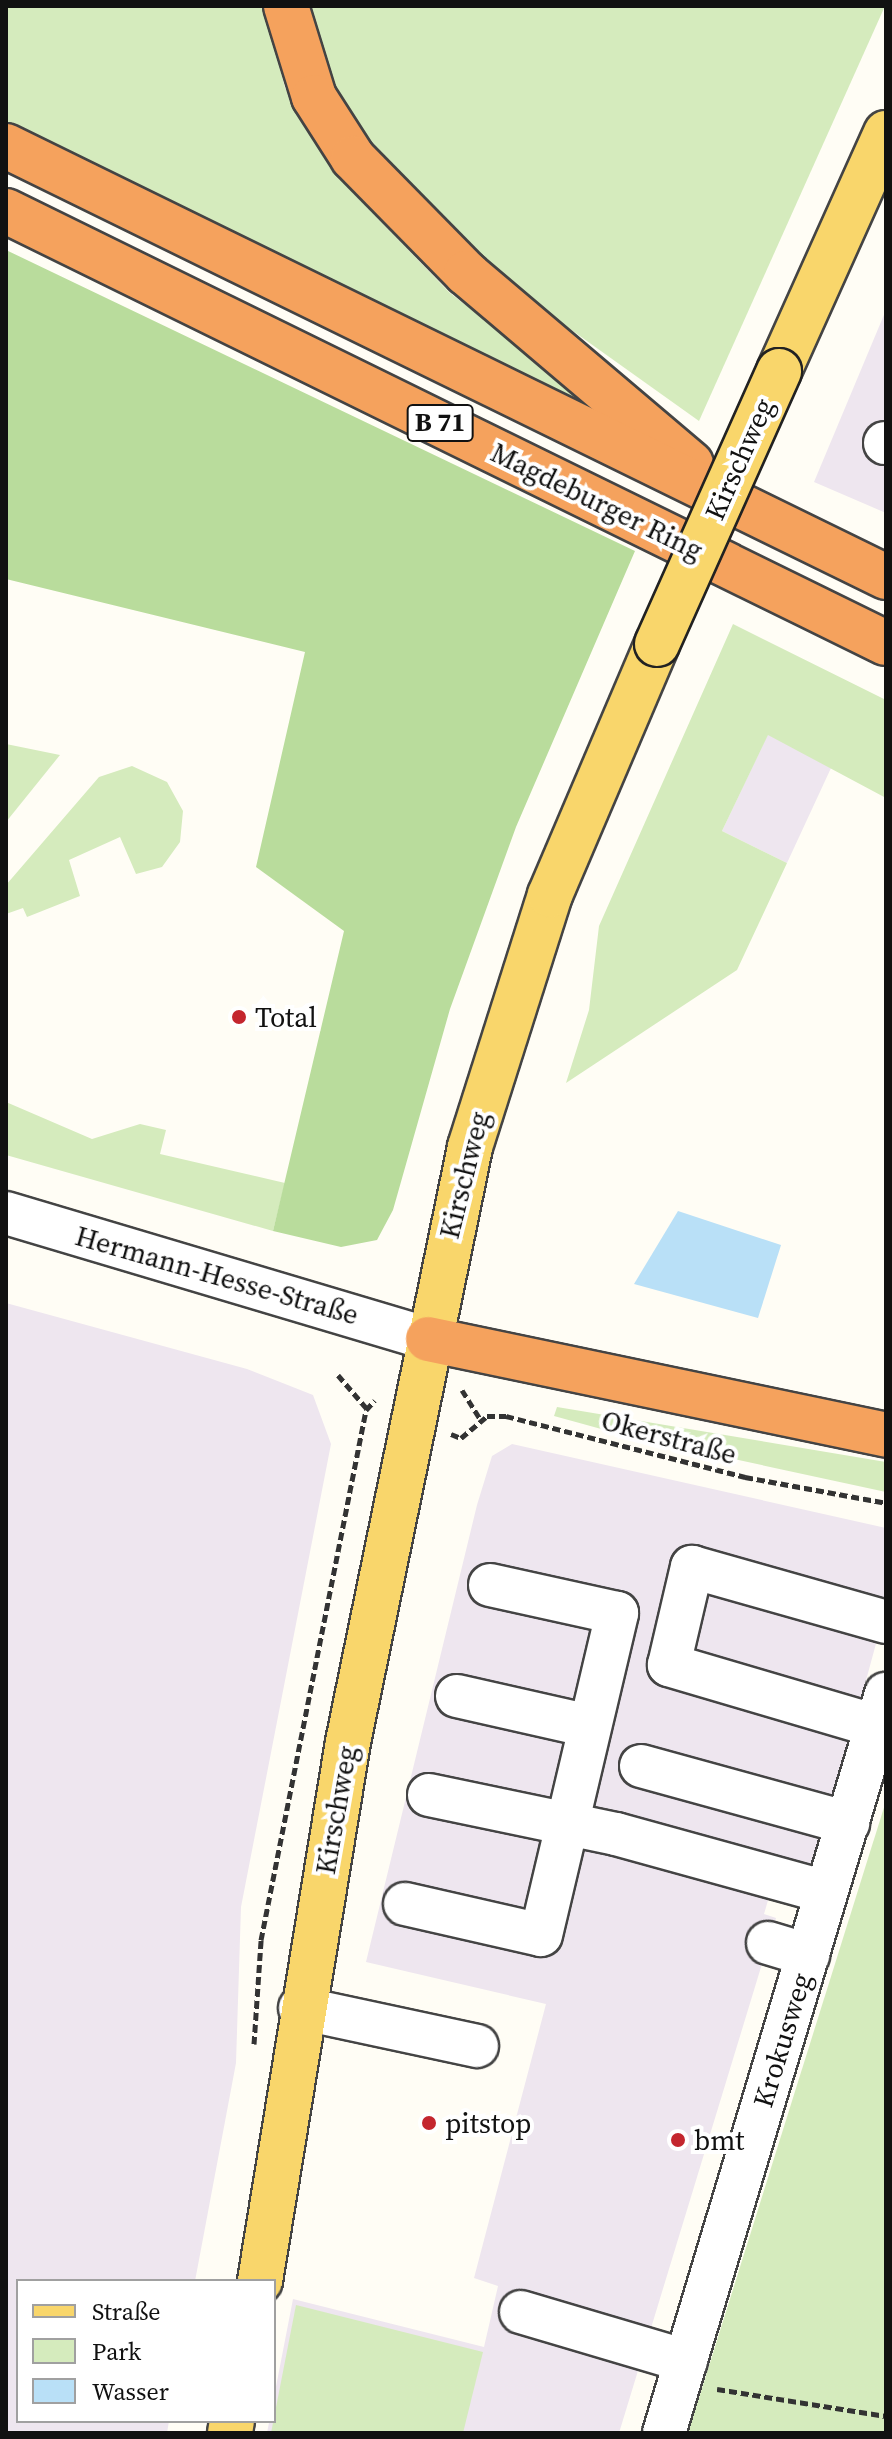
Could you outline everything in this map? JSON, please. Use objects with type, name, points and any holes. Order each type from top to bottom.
[{"type":"highway","points":[[286,6],[295,50],[325,118],[412,222],[742,507]]},
{"type":"highway","name":"Magdeburger Ring","points":[[6,146],[886,577]]},
{"type":"highway","name":"Magdeburger Ring","points":[[6,211],[886,643]]},
{"type":"highway","points":[[428,1339],[886,1435]]},
{"type":"main road","name":"Kirschweg","points":[[260,2279],[300,2008],[428,1339],[506,1022],[588,801],[886,133]]},
{"type":"street","name":"Hermann-Hesse-Straße","points":[[6,1213],[428,1339]]},
{"type":"street","points":[[881,1710],[669,1665],[692,1567],[886,1622]]},
{"type":"street","points":[[405,1904],[541,1935],[617,1613],[490,1585]]},
{"type":"street","points":[[457,1696],[590,1726]]},
{"type":"street","name":"Krokusweg","points":[[664,2433],[698,2375],[766,2075],[808,1955],[881,1710]]},
{"type":"street","points":[[641,1766],[848,1823]]},
{"type":"street","points":[[429,1795],[566,1826],[826,1892]]},
{"type":"street","points":[[768,1943],[808,1955]]},
{"type":"street","points":[[300,2008],[477,2046]]},
{"type":"street","points":[[521,2312],[698,2375]]},
{"type":"path","points":[[338,1375],[366,1410]]},
{"type":"path","name":"Okerstraße","points":[[451,1434],[461,1438],[487,1416],[506,1416],[745,1477],[886,1503]]},
{"type":"path","points":[[698,2375],[886,2416]]},
{"type":"shaded area","points":[[886,310],[886,513],[814,482]]},
{"type":"shaded area","points":[[768,734],[831,768],[787,863],[722,831]]},
{"type":"shaded area","points":[[6,1303],[247,1369],[313,1395],[331,1444],[241,1907],[236,2063],[195,2279],[16,2279],[16,2423],[169,2423],[167,2433],[6,2433]]},
{"type":"shaded area","points":[[512,1444],[886,1528],[886,1607],[814,1871],[779,1863],[764,1914],[776,1918],[619,2433],[267,2433],[269,2423],[276,2423],[276,2387],[293,2299],[484,2347],[498,2286],[474,2278],[546,2004],[366,1962],[477,1505],[492,1456]]},
{"type":"green space","points":[[6,6],[264,6],[285,88],[353,193],[450,293],[583,396],[579,403],[6,121]]},
{"type":"green space","points":[[308,6],[885,6],[699,421],[528,299],[420,202],[343,106]]},
{"type":"green space","points":[[6,250],[635,551],[516,827],[450,1009],[393,1210],[377,1240],[341,1247],[273,1231],[344,931],[256,867],[305,652],[6,579]]},
{"type":"green space","points":[[733,624],[886,700],[886,798],[768,735],[722,831],[787,863],[737,970],[566,1083],[589,1010],[599,926]]},
{"type":"green space","points":[[6,744],[60,755],[6,822]]},
{"type":"green space","points":[[132,766],[167,782],[183,811],[180,842],[162,867],[136,874],[120,837],[69,860],[80,896],[27,917],[23,908],[6,914],[6,885],[99,777]]},
{"type":"green space","points":[[6,1102],[92,1139],[140,1124],[166,1130],[160,1154],[285,1183],[273,1231],[6,1155]]},
{"type":"green space","points":[[557,1407],[886,1462],[886,1492],[623,1435],[554,1416]]},
{"type":"green space","points":[[886,1801],[886,2433],[688,2433]]},
{"type":"green space","points":[[296,2305],[483,2352],[463,2433],[271,2433],[273,2423],[276,2423],[276,2407]]},
{"type":"water","points":[[678,1211],[781,1245],[758,1318],[634,1284]]},
{"type":"place","name":"Total","points":[[239,1017]]},
{"type":"place","name":"pitstop","points":[[429,2123]]},
{"type":"place","name":"bmt","points":[[678,2140]]}]
